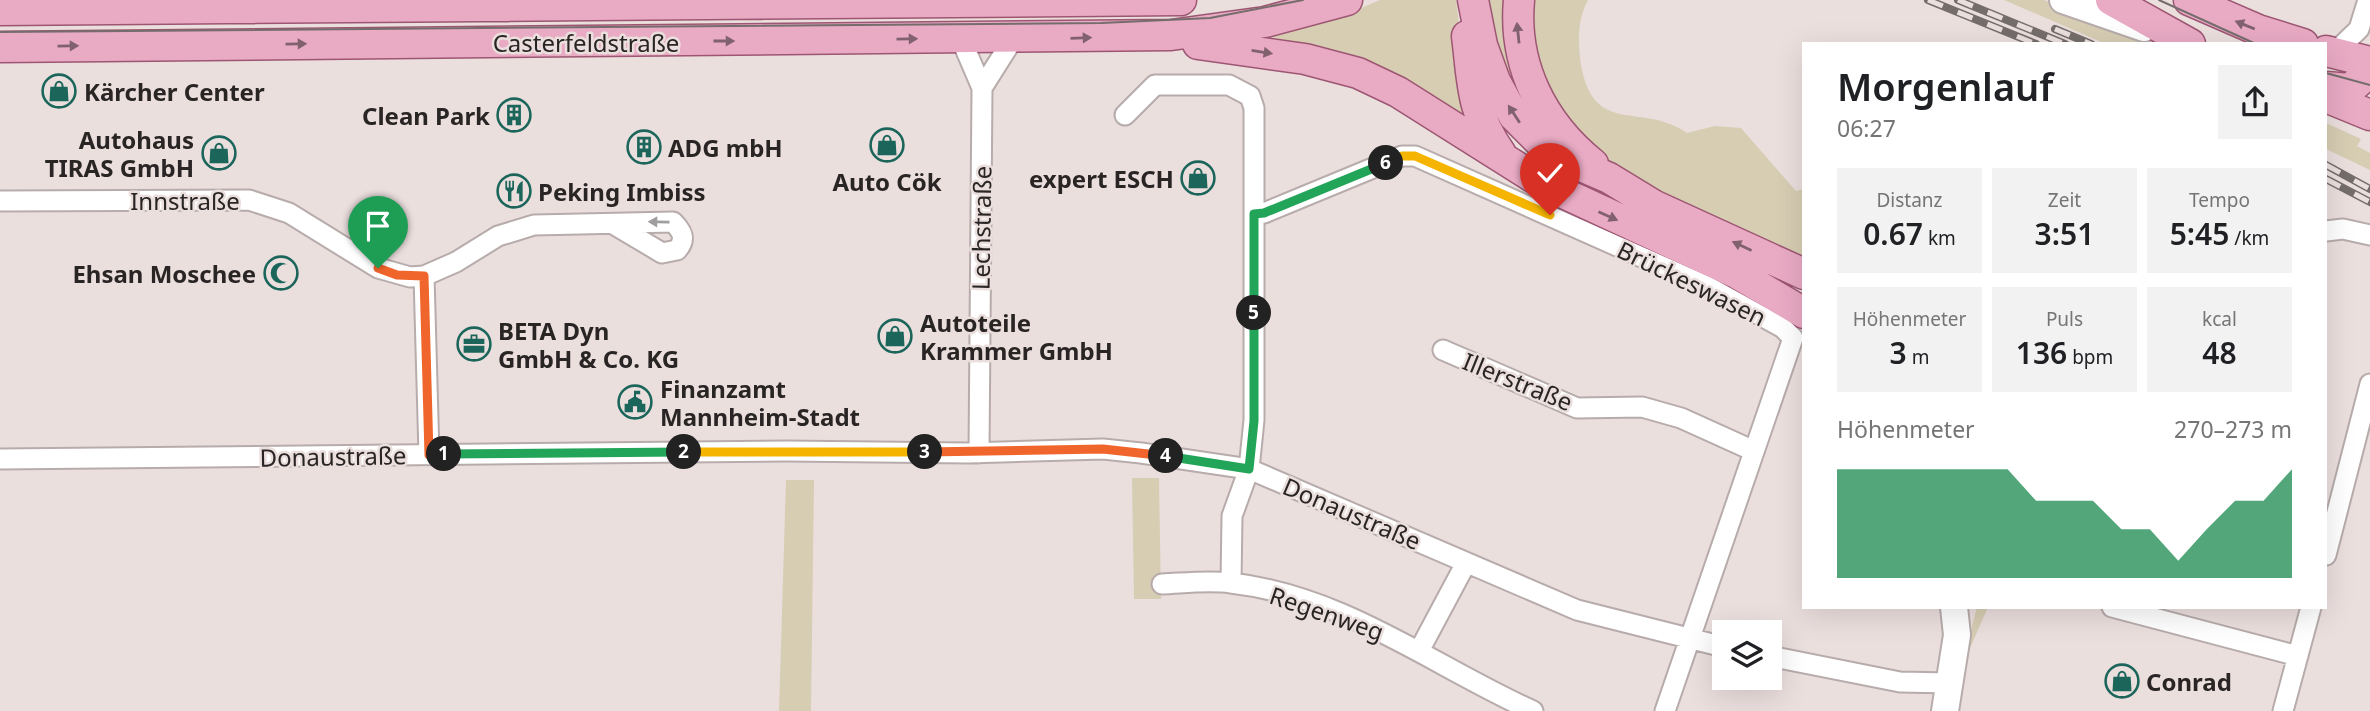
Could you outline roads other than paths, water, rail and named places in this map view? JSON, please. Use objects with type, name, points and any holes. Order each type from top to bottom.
[{"type":"main road","name":"Casterfeldstraße","points":[[0,10],[425,3],[1181,0]]},
{"type":"main road","points":[[1171,35],[1265,22],[1347,0]]},
{"type":"main road","points":[[1463,0],[1475,109],[1486,132],[1505,160]]},
{"type":"main road","points":[[1473,0],[1482,45],[1495,81],[1514,116],[1551,153],[1609,178],[1655,206],[1802,273]]},
{"type":"main road","points":[[1519,0],[1517,27],[1524,67],[1543,110],[1577,151],[1609,178]]},
{"type":"main road","points":[[2112,0],[2183,40]]},
{"type":"main road","points":[[2189,0],[2258,30],[2297,42]]},
{"type":"main road","name":"Casterfeldstraße","points":[[0,47],[1013,39],[1171,35]]},
{"type":"main road","points":[[1171,35],[1206,47],[1248,49],[1305,59],[1358,73],[1398,92],[1505,160],[1582,204],[1738,274],[1802,312]]},
{"type":"main road","points":[[2327,87],[2350,89],[2364,76],[2368,61],[2330,52]]},
{"type":"main road","points":[[2327,97],[2370,115]]},
{"type":"street","points":[[2063,0],[2183,40]]},
{"type":"street","points":[[2330,52],[2359,30],[2368,0]]},
{"type":"street","name":"Lechstraße","points":[[961,39],[982,88],[979,453]]},
{"type":"street","points":[[982,88],[1013,39]]},
{"type":"street","points":[[1125,115],[1154,85],[1239,88],[1250,96],[1254,108],[1254,421],[1249,469],[1232,516],[1231,583]]},
{"type":"street","name":"Brückeswasen","points":[[1254,214],[1264,213],[1402,156],[1415,156],[1709,287],[1783,328],[1793,338],[1665,711]]},
{"type":"street","name":"Innstraße","points":[[0,201],[249,200],[289,213],[378,268],[397,275],[424,276]]},
{"type":"street","points":[[429,455],[424,276],[516,229],[564,223],[615,225]]},
{"type":"street","points":[[2327,232],[2343,229],[2370,235]]},
{"type":"street","name":"Illerstraße","points":[[1443,350],[1577,408],[1643,407],[1681,418],[1754,451]]},
{"type":"street","points":[[2327,551],[2370,384]]},
{"type":"street","name":"Donaustraße","points":[[0,459],[786,451],[979,453],[1103,449],[1249,469],[1577,610],[1712,644]]},
{"type":"street","points":[[1419,651],[1466,563]]},
{"type":"street","name":"Regenweg","points":[[1162,584],[1231,583],[1303,600],[1349,616],[1419,651],[1487,690],[1534,711]]},
{"type":"street","points":[[1782,659],[1900,682],[1923,694],[1947,698],[1957,635],[1954,609]]},
{"type":"street","points":[[1957,635],[1969,609]]},
{"type":"street","points":[[2120,609],[2298,656]]},
{"type":"street","points":[[2283,711],[2310,609]]},
{"type":"tram line","points":[[0,32],[1101,23],[1210,18],[1303,0]]},
{"type":"tram line","points":[[2159,0],[2252,42]]},
{"type":"tram line","points":[[2327,73],[2370,85]]},
{"type":"railway","points":[[1928,0],[2031,42]]},
{"type":"railway","points":[[1958,0],[2060,42]]},
{"type":"railway","points":[[2055,29],[2086,42]]},
{"type":"railway","points":[[2327,166],[2370,189]]},
{"type":"railway","points":[[2327,180],[2370,202]]},
{"type":"place","name":"Kärcher Center","points":[[59,91]]},
{"type":"place","name":"Clean Park","points":[[514,115]]},
{"type":"place","name":"Auto Cök","points":[[887,145]]},
{"type":"place","name":"ADG mbH","points":[[644,147]]},
{"type":"place","name":"Autohaus TIRAS GmbH","points":[[219,153]]},
{"type":"place","name":"expert ESCH","points":[[1198,178]]},
{"type":"place","name":"Peking Imbiss","points":[[514,191]]},
{"type":"place","name":"Ehsan Moschee","points":[[281,273]]},
{"type":"place","name":"Autoteile Krammer GmbH","points":[[895,336]]},
{"type":"place","name":"BETA Dyn GmbH & Co. KG","points":[[474,344]]},
{"type":"place","name":"Finanzamt Mannheim-Stadt","points":[[635,402]]},
{"type":"place","name":"Conrad","points":[[2122,681]]}]
